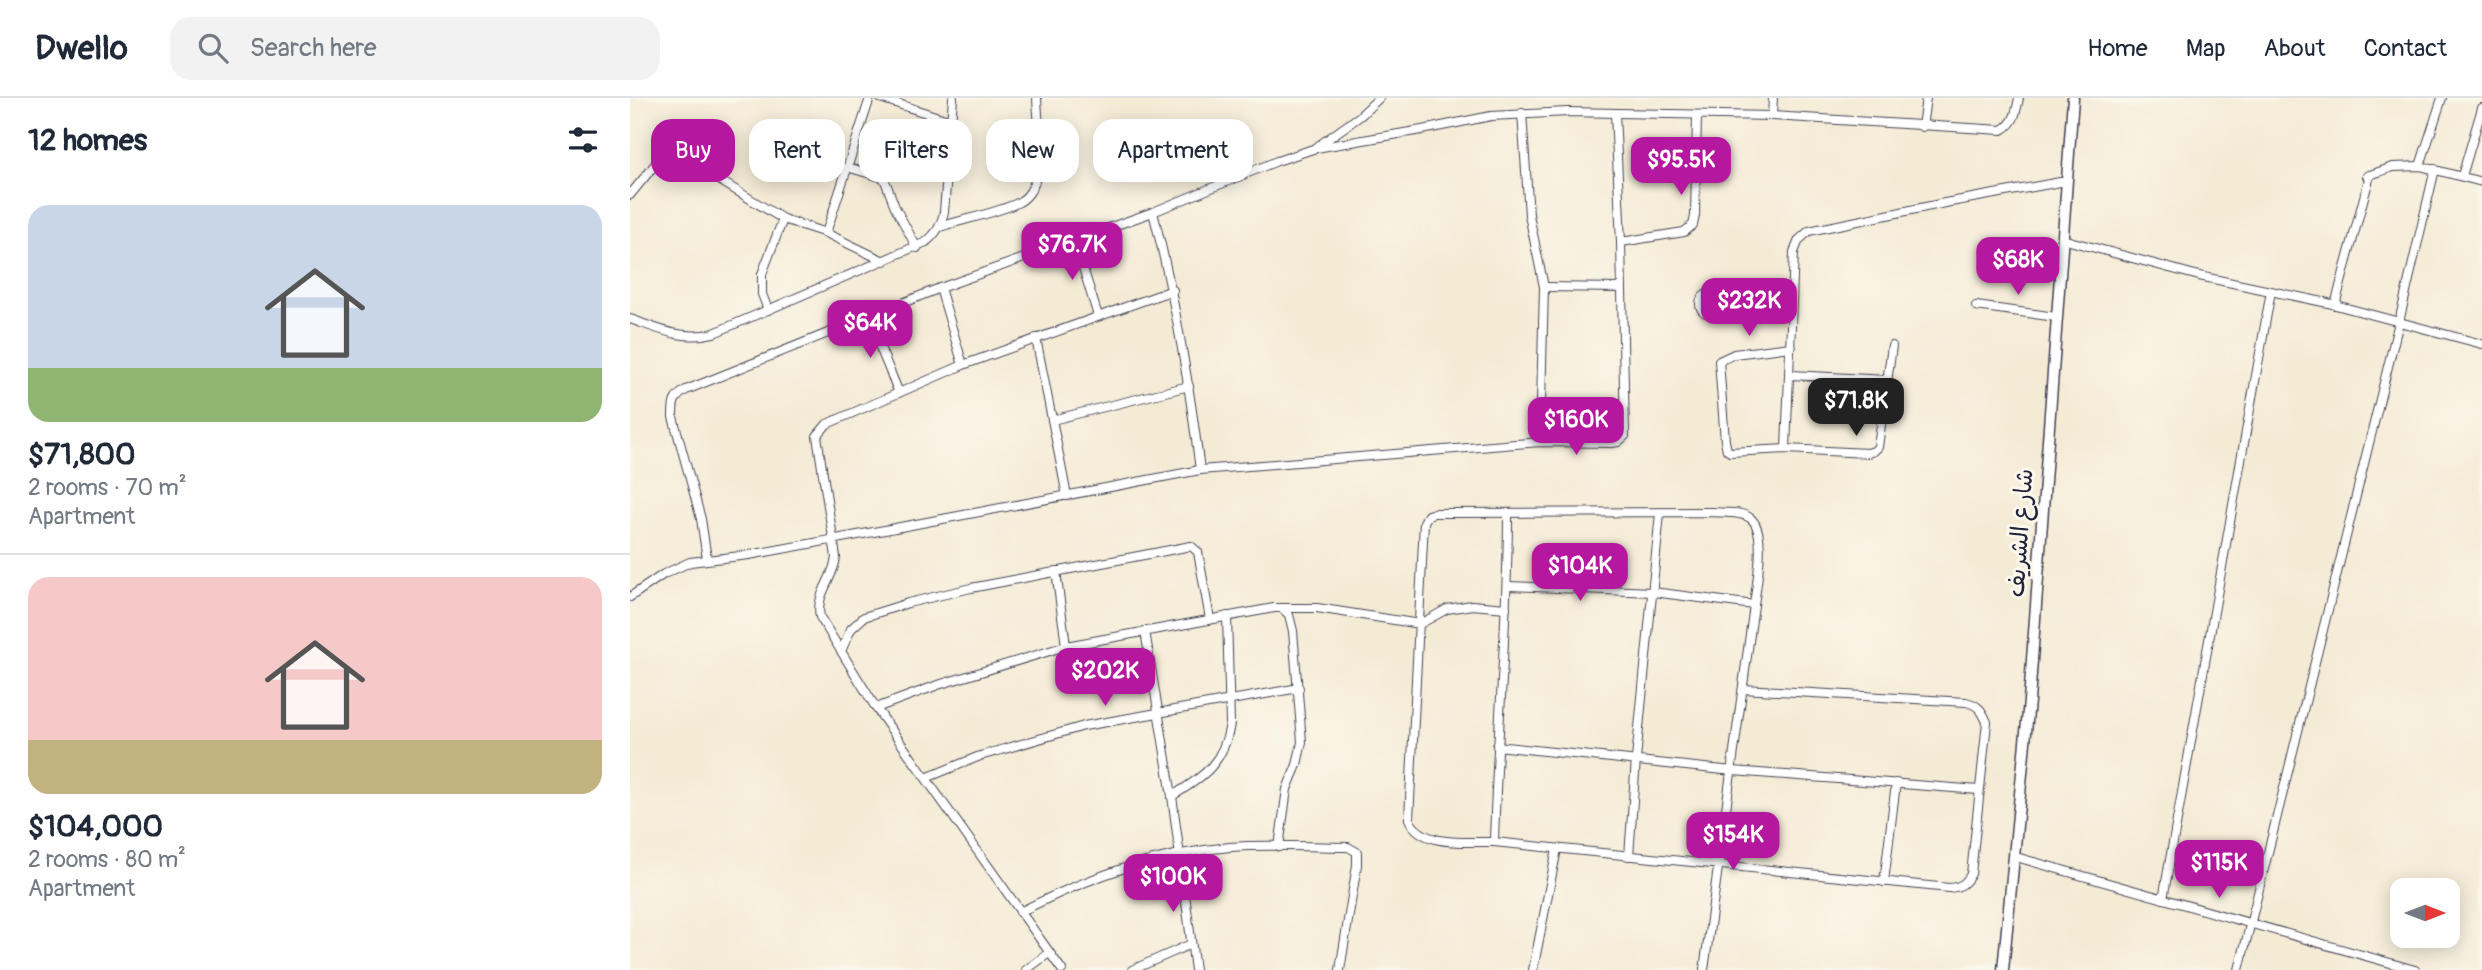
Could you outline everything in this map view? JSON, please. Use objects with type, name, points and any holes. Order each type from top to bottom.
[{"type":"main road","name":"شارع الشريف","points":[[2003,970],[2029,701],[2073,98]]},
{"type":"street","points":[[826,233],[870,98]]},
{"type":"street","points":[[880,98],[945,119]]},
{"type":"street","points":[[951,119],[953,98]]},
{"type":"street","points":[[940,227],[1018,203],[1031,191],[1039,164],[1037,98]]},
{"type":"street","points":[[1316,148],[1360,116],[1379,98]]},
{"type":"street","points":[[1772,116],[1773,98]]},
{"type":"street","points":[[1922,127],[1927,98]]},
{"type":"street","points":[[708,559],[701,519],[673,417],[673,402],[676,396],[867,316],[1153,212],[1277,161],[1316,148],[1490,116],[1522,113],[1772,116],[2001,130],[2014,120],[2019,98]]},
{"type":"street","points":[[2420,166],[2442,98]]},
{"type":"street","points":[[2462,176],[2482,108]]},
{"type":"street","points":[[1522,113],[1529,215],[1544,287],[1540,442]]},
{"type":"street","points":[[630,597],[678,566],[708,559],[749,555],[1200,470],[1540,442],[1618,442],[1625,436],[1615,113]]},
{"type":"street","points":[[1621,242],[1684,232],[1693,225],[1697,115]]},
{"type":"street","points":[[630,195],[662,156],[675,153],[783,219],[826,233],[884,261]]},
{"type":"street","points":[[2335,305],[2369,175],[2393,167],[2420,166],[2482,182]]},
{"type":"street","points":[[847,167],[884,177],[895,207],[918,247]]},
{"type":"street","points":[[2239,970],[2435,169]]},
{"type":"street","points":[[1786,449],[1794,252],[1799,240],[1809,231],[1945,202],[2066,181]]},
{"type":"street","points":[[630,319],[678,335],[692,337],[714,333],[918,247],[940,227],[946,182]]},
{"type":"street","points":[[1153,212],[1173,290],[1200,470]]},
{"type":"street","points":[[768,310],[762,294],[762,274],[783,219]]},
{"type":"street","points":[[1074,239],[1098,316]]},
{"type":"street","points":[[2062,239],[2199,276],[2335,305],[2482,344]]},
{"type":"street","points":[[1544,287],[1622,288]]},
{"type":"street","points":[[940,288],[963,365]]},
{"type":"street","points":[[1062,970],[876,708],[820,617],[818,606],[821,594],[835,569],[834,538],[817,436],[827,424],[963,365],[1173,290]]},
{"type":"street","points":[[1720,303],[1792,290]]},
{"type":"street","points":[[2163,899],[2271,291]]},
{"type":"street","points":[[1976,306],[2056,317]]},
{"type":"street","points":[[867,316],[899,393]]},
{"type":"street","points":[[1036,338],[1067,496]]},
{"type":"street","points":[[1791,347],[1719,360],[1727,450],[1730,452],[1786,449],[1868,453],[1874,451],[1878,447],[1892,346]]},
{"type":"street","points":[[1791,375],[1887,380]]},
{"type":"street","points":[[1052,420],[1189,386]]},
{"type":"street","points":[[1704,970],[1719,865],[1733,771],[1754,605],[1760,540],[1751,518],[1712,512],[1427,515],[1424,522],[1409,819],[1416,831],[1434,839],[1494,842],[1557,849],[1719,865],[1884,881],[1949,888],[1961,887],[1966,882],[1971,874],[1987,722],[1982,710],[1974,704],[1744,689]]},
{"type":"street","points":[[1494,842],[1497,746],[1508,586],[1508,513]]},
{"type":"street","points":[[1629,856],[1660,513]]},
{"type":"street","points":[[841,651],[851,629],[864,617],[873,614],[971,588],[1191,546],[1198,552],[1210,619]]},
{"type":"street","points":[[1056,571],[1066,646]]},
{"type":"street","points":[[1508,586],[1653,592],[1754,605]]},
{"type":"street","points":[[876,708],[938,685],[1066,646],[1227,616],[1282,608],[1317,608],[1420,624],[1447,609],[1472,605],[1506,608]]},
{"type":"street","points":[[1279,846],[1287,789],[1301,753],[1299,688],[1293,631],[1289,615],[1282,608]]},
{"type":"street","points":[[1172,796],[1218,760],[1228,737],[1230,700],[1227,616]]},
{"type":"street","points":[[1145,631],[1172,796],[1195,970]]},
{"type":"street","points":[[926,778],[980,756],[1072,730],[1299,688]]},
{"type":"street","points":[[1497,746],[1733,771],[1979,790]]},
{"type":"street","points":[[1884,881],[1896,783]]},
{"type":"street","points":[[1020,912],[1072,886],[1137,863],[1230,847],[1348,847],[1357,852],[1357,865],[1340,970]]},
{"type":"street","points":[[1534,970],[1557,849]]},
{"type":"street","points":[[2016,857],[2415,970]]},
{"type":"street","points":[[1132,970],[1191,943]]},
{"type":"street","points":[[1026,970],[1049,953]]}]
